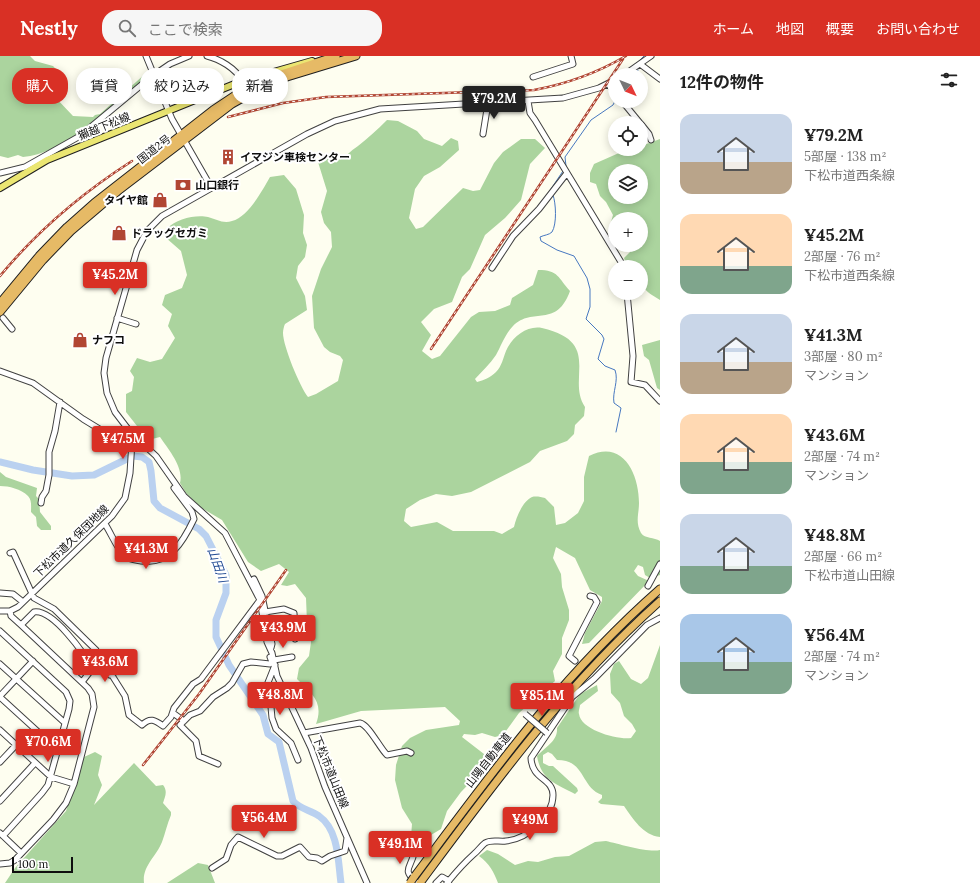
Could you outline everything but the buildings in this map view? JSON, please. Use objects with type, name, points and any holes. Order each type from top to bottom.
[{"type":"highway","name":"国道2号","points":[[1,315],[38,265],[71,231],[213,110],[246,88],[286,72],[336,56]]},
{"type":"highway","name":"国道2号","points":[[0,303],[38,256],[67,227],[94,203],[183,137],[232,104],[266,85],[356,56]]},
{"type":"highway","name":"山陽自動車道","points":[[416,882],[503,759],[554,695],[603,643],[660,590]]},
{"type":"highway","name":"山陽自動車道","points":[[416,882],[561,701],[608,650],[660,601]]},
{"type":"main road","name":"獺越下松線","points":[[283,68],[336,56]]},
{"type":"main road","name":"獺越下松線","points":[[0,188],[47,160],[232,85]]},
{"type":"street","points":[[146,56],[151,68]]},
{"type":"street","points":[[164,68],[189,56]]},
{"type":"street","points":[[209,56],[232,69]]},
{"type":"street","points":[[532,76],[572,64],[571,56]]},
{"type":"street","points":[[634,68],[651,56]]},
{"type":"street","points":[[640,64],[660,79]]},
{"type":"street","points":[[132,441],[128,429],[110,402],[105,384],[106,358],[137,250],[147,231],[162,216],[312,131],[335,121],[380,109],[528,101],[578,95],[608,84]]},
{"type":"street","points":[[0,173],[25,167],[80,136],[140,87]]},
{"type":"street","points":[[528,101],[530,113],[620,260]]},
{"type":"street","points":[[483,134],[488,103]]},
{"type":"street","points":[[165,104],[211,187]]},
{"type":"street","points":[[628,108],[635,116]]},
{"type":"street","points":[[648,132],[651,140]]},
{"type":"street","points":[[492,268],[513,236],[539,209],[567,172]]},
{"type":"street","points":[[628,300],[633,356],[631,382],[644,385],[660,401]]},
{"type":"street","points":[[1,315],[12,329]]},
{"type":"street","points":[[117,318],[136,324]]},
{"type":"street","name":"下松市道山田線","points":[[0,371],[25,379],[83,419],[114,438],[143,444],[150,449],[191,504],[225,533],[260,600],[270,649],[284,693],[304,733],[367,883]]},
{"type":"street","points":[[41,503],[42,497],[46,491],[49,472],[49,452],[55,431],[60,402]]},
{"type":"street","name":"下松市道久保団地線","points":[[10,611],[32,594],[105,524],[120,507],[125,498],[130,473],[132,441]]},
{"type":"street","points":[[105,524],[123,554],[128,558],[150,562],[168,556],[179,546],[193,521],[192,512],[170,482],[168,473]]},
{"type":"street","points":[[10,553],[13,552],[32,594],[39,602],[54,609],[72,628],[89,641],[125,696],[129,715],[140,724],[154,720],[163,726],[171,717],[172,713],[192,684],[201,679],[260,600]]},
{"type":"street","points":[[648,586],[660,564]]},
{"type":"street","points":[[218,764],[198,756],[196,740],[181,728],[180,725],[190,715],[200,710],[210,700],[227,688],[245,662],[271,664],[270,649],[272,644],[259,589],[250,574],[245,569]]},
{"type":"street","points":[[0,593],[13,594],[23,602]]},
{"type":"street","points":[[575,660],[569,656],[596,602],[594,597],[590,596]]},
{"type":"street","points":[[265,612],[284,609],[294,613],[295,626],[293,633],[295,639]]},
{"type":"street","points":[[0,611],[10,611],[11,616],[21,626],[82,682],[92,694],[94,707],[74,784],[60,812],[10,864],[0,864]]},
{"type":"street","points":[[21,626],[36,611],[51,618],[82,651],[92,669],[82,682]]},
{"type":"street","points":[[449,881],[463,863],[485,842],[511,840],[524,834],[537,825],[548,813],[551,806],[552,791],[550,786],[536,775],[531,766],[531,758],[572,697],[594,679],[647,625],[660,618]]},
{"type":"street","points":[[0,631],[68,696],[69,709],[51,777],[42,793],[1,835],[22,853]]},
{"type":"street","points":[[292,657],[274,662],[267,683],[266,694],[271,707],[272,718],[276,729],[291,743],[298,760]]},
{"type":"street","points":[[33,661],[0,697],[58,750]]},
{"type":"street","points":[[0,664],[65,723]]},
{"type":"street","points":[[110,675],[122,668]]},
{"type":"street","points":[[589,674],[594,679]]},
{"type":"street","points":[[172,713],[184,721]]},
{"type":"street","points":[[525,714],[547,733]]},
{"type":"street","points":[[304,733],[360,723],[367,726],[379,748],[386,755],[407,751],[411,753]]},
{"type":"street","points":[[0,730],[51,777],[74,784]]},
{"type":"street","points":[[0,762],[16,745]]},
{"type":"street","points":[[0,800],[35,763]]},
{"type":"street","points":[[212,868],[216,864],[226,859],[231,845],[238,838],[277,856],[282,856],[300,847],[310,857],[317,858],[322,861],[346,849],[345,842],[347,838]]},
{"type":"street","points":[[391,840],[400,847],[414,854],[408,869],[408,874],[416,882]]},
{"type":"street","points":[[436,883],[442,877],[456,883]]},
{"type":"green space","points":[[0,56],[30,56],[35,61],[53,66],[55,68],[12,68],[12,104],[62,104],[73,116],[93,117],[100,114],[111,104],[116,104],[97,120],[92,122],[81,133],[52,149],[23,157],[18,155],[8,158],[0,156]]},
{"type":"green space","points":[[140,78],[140,84],[132,91],[132,86]]},
{"type":"green space","points":[[387,120],[398,121],[417,131],[424,139],[442,146],[451,138],[458,141],[459,150],[440,167],[424,176],[415,189],[409,218],[416,229],[423,227],[463,188],[473,191],[480,190],[494,163],[503,152],[521,139],[535,139],[545,148],[530,164],[521,200],[505,218],[485,235],[470,269],[462,277],[452,302],[434,309],[421,322],[431,335],[422,351],[432,359],[440,356],[471,317],[479,312],[495,311],[510,305],[512,298],[533,285],[538,270],[550,271],[557,276],[570,291],[564,303],[558,310],[551,314],[528,317],[513,326],[505,336],[494,358],[475,379],[477,382],[489,377],[498,370],[512,341],[521,333],[531,328],[542,328],[561,334],[572,342],[577,352],[579,362],[580,396],[585,407],[584,416],[575,425],[574,434],[567,441],[540,451],[530,462],[471,492],[452,496],[436,494],[420,500],[406,509],[404,521],[411,527],[437,522],[453,531],[494,531],[502,534],[514,527],[522,506],[528,499],[537,497],[545,498],[554,507],[556,525],[565,523],[578,513],[584,501],[584,477],[589,456],[601,452],[611,452],[620,456],[627,462],[636,481],[639,503],[638,522],[641,533],[645,536],[660,541],[660,575],[650,578],[645,575],[643,567],[638,565],[634,571],[638,576],[649,581],[589,643],[582,644],[585,633],[602,601],[602,597],[590,590],[575,558],[556,547],[553,558],[561,574],[562,587],[569,610],[569,620],[562,638],[562,654],[553,671],[555,681],[519,713],[503,735],[495,737],[482,733],[475,735],[464,734],[462,737],[484,754],[486,760],[482,770],[461,792],[447,811],[441,829],[421,841],[420,847],[416,850],[410,849],[412,824],[402,808],[395,780],[396,765],[402,746],[410,738],[426,730],[459,725],[460,721],[445,707],[361,711],[316,724],[319,710],[315,699],[297,679],[299,668],[309,656],[311,642],[307,623],[306,598],[295,584],[287,586],[281,585],[289,572],[279,564],[261,571],[248,562],[222,520],[200,507],[186,493],[180,483],[181,477],[178,465],[160,437],[148,440],[126,412],[126,394],[132,391],[134,377],[130,371],[137,358],[150,362],[162,359],[175,338],[168,326],[172,314],[162,305],[165,295],[182,288],[187,275],[181,251],[165,237],[167,229],[176,222],[198,216],[226,222],[238,219],[254,203],[270,177],[284,175],[296,189],[304,215],[303,233],[307,245],[305,257],[298,266],[296,278],[305,296],[307,310],[285,324],[283,332],[292,366],[308,397],[338,381],[343,360],[340,356],[330,352],[324,347],[314,328],[312,296],[321,269],[332,247],[331,232],[324,223],[321,212],[327,191],[318,162],[321,159],[331,156],[337,159],[346,155],[369,137]]},
{"type":"green space","points":[[660,139],[660,300],[648,292],[648,260],[625,260],[624,258],[630,252],[648,252],[648,212],[611,212],[606,202],[600,196],[596,184],[590,182],[590,173],[594,164],[612,156],[648,156],[648,143]]},
{"type":"green space","points":[[660,340],[660,390],[657,388],[649,360],[644,356],[642,345]]},
{"type":"green space","points":[[0,472],[6,477],[37,488],[36,496],[39,499],[40,512],[51,526],[51,530],[41,530],[37,526],[36,517],[31,512],[31,502],[28,496],[15,488],[0,486]]},
{"type":"green space","points":[[660,645],[660,837],[648,833],[639,826],[624,806],[601,804],[598,802],[602,798],[602,795],[590,786],[573,764],[566,761],[557,760],[548,752],[543,755],[543,763],[553,766],[577,788],[578,791],[575,794],[556,784],[546,776],[542,771],[537,756],[553,740],[557,733],[557,728],[580,694],[597,685],[598,691],[580,705],[579,713],[581,720],[586,725],[600,733],[609,736],[631,738],[636,731],[632,724],[624,716],[620,703],[611,693],[610,674],[614,664],[619,661],[631,679],[641,684],[648,678]]},
{"type":"green space","points":[[95,752],[102,756],[98,775],[102,785],[94,805],[134,763],[156,786],[163,785],[165,790],[166,794],[163,803],[171,812],[171,815],[162,842],[145,872],[144,883],[5,883],[15,868],[66,811],[84,757]]},
{"type":"green space","points":[[606,841],[642,849],[655,851],[660,850],[660,883],[498,883],[491,868],[479,856],[487,850],[498,854],[515,865],[528,861],[538,862],[555,857],[569,856],[595,842]]},
{"type":"green space","points":[[198,863],[208,865],[215,883],[167,883]]},
{"type":"waterway","points":[[639,61],[644,56]]},
{"type":"waterway","points":[[566,166],[565,157],[591,120],[609,108]]},
{"type":"waterway","points":[[551,189],[563,171]]},
{"type":"waterway","points":[[553,195],[556,214],[554,228],[551,233],[540,237],[541,241],[557,250],[574,256],[587,278],[590,289],[590,307],[586,319],[604,339],[598,359],[605,366],[615,370],[616,374],[614,403],[621,408],[616,432]]},
{"type":"waterway","name":"山田川","points":[[0,462],[33,470],[72,476],[94,475],[133,456],[142,457],[149,462],[154,501],[160,508],[199,529],[206,536],[226,575],[226,593],[216,620],[216,637],[229,665],[263,715],[268,734],[279,742],[293,801],[299,806],[319,816],[326,822],[330,829],[334,838],[338,856],[341,883]]},
{"type":"railway","points":[[228,117],[283,103],[326,97],[534,90],[558,85],[582,77],[604,68],[626,56]]},
{"type":"railway","points":[[431,349],[623,59]]},
{"type":"railway","points":[[0,276],[45,228],[78,199],[132,161]]},
{"type":"railway","points":[[143,765],[199,694],[286,570]]},
{"type":"place","name":"イマジン車検センター","points":[[228,157]]},
{"type":"place","name":"山口銀行","points":[[183,185]]},
{"type":"place","name":"タイヤ館","points":[[160,200]]},
{"type":"place","name":"ドラッグセガミ","points":[[119,233]]},
{"type":"place","name":"ナフコ","points":[[80,340]]}]
